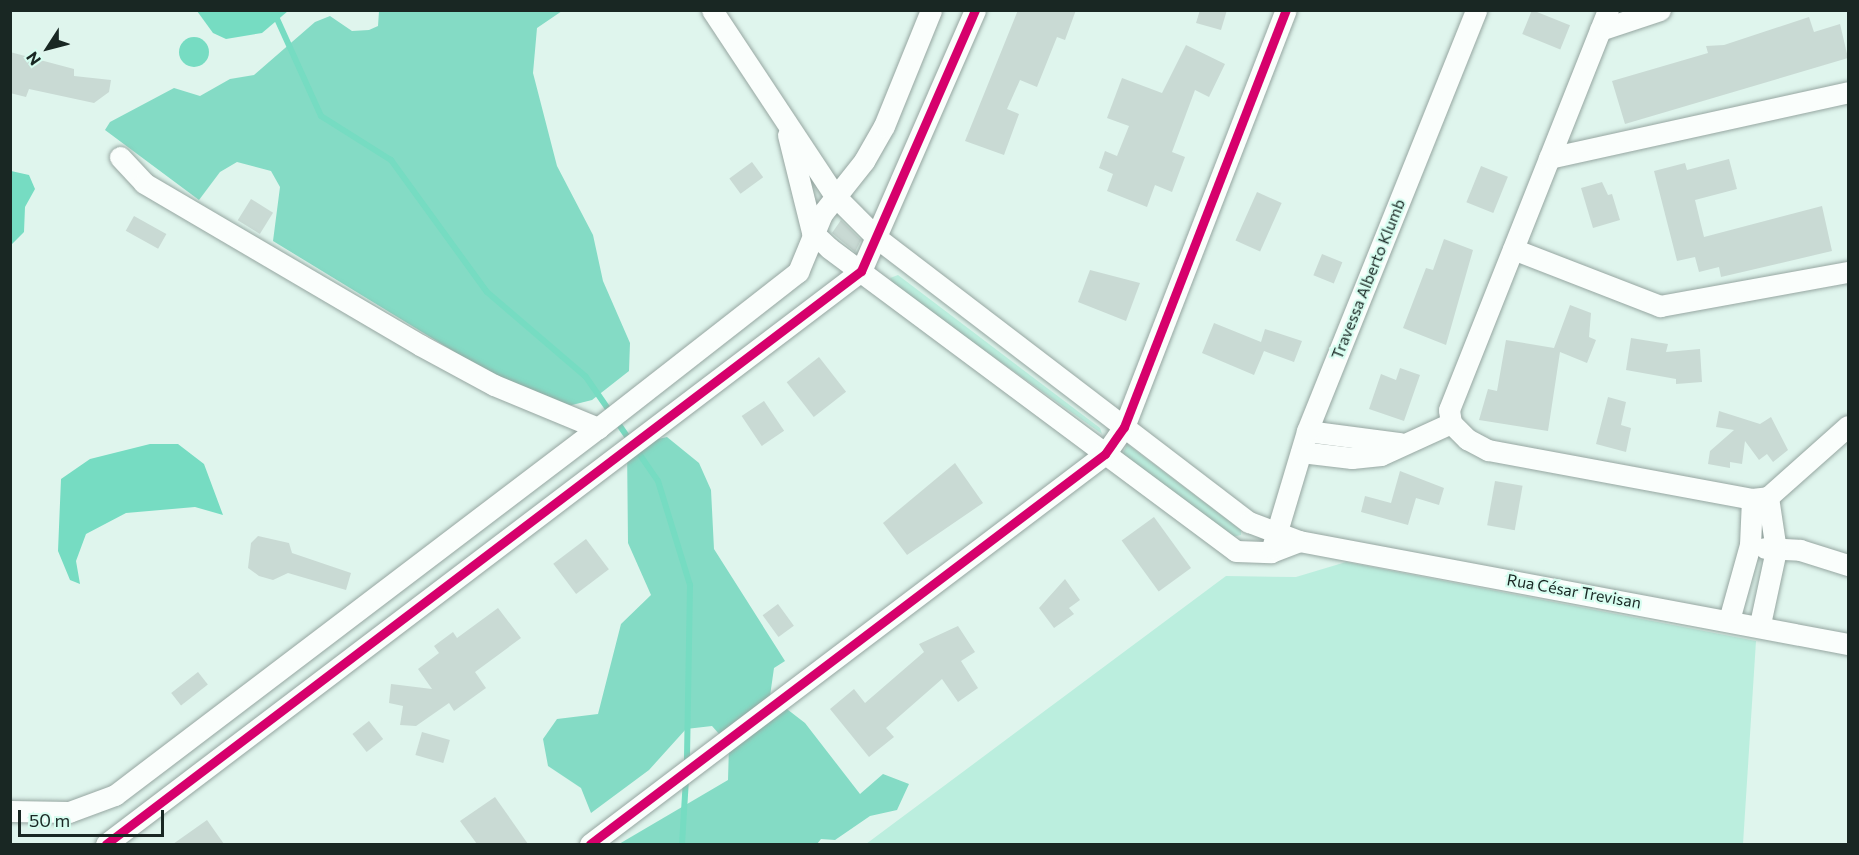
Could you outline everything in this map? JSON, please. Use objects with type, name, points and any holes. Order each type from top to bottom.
[{"type":"street","points":[[712,10],[835,196],[877,238],[1249,522],[1274,544]]},
{"type":"street","points":[[10,811],[69,812],[115,795],[798,273],[812,232],[835,196],[864,161],[884,126],[931,10]]},
{"type":"street","points":[[106,844],[861,271],[975,10]]},
{"type":"street","points":[[590,844],[1105,453],[1125,427],[1286,10]]},
{"type":"street","name":"Travessa Alberto Klumb","points":[[1274,544],[1304,442],[1476,10]]},
{"type":"street","points":[[1660,10],[1604,20],[1449,410],[1451,423],[1467,440],[1488,450],[1760,498]]},
{"type":"street","points":[[1549,158],[1848,92]]},
{"type":"street","points":[[786,125],[812,232],[1236,551],[1274,544]]},
{"type":"street","points":[[120,157],[144,183],[420,345],[494,385],[598,428]]},
{"type":"street","points":[[1513,249],[1660,306],[1848,272]]},
{"type":"street","points":[[1304,442],[1352,458],[1381,455],[1451,423]]},
{"type":"street","points":[[1729,620],[1750,545],[1760,498],[1848,426]]},
{"type":"street","points":[[1760,498],[1776,550],[1760,624]]},
{"type":"street","name":"Rua César Trevisan","points":[[1274,544],[1299,541],[1760,624],[1848,644]]},
{"type":"street","points":[[1750,545],[1776,550],[1800,550],[1848,565]]},
{"type":"shaded area","points":[[197,11],[288,11],[262,33],[226,39],[213,33]]},
{"type":"shaded area","points":[[379,11],[562,11],[537,28],[533,73],[557,166],[593,235],[603,281],[630,343],[629,371],[592,400],[564,407],[522,393],[273,241],[280,187],[271,171],[237,162],[220,172],[199,200],[105,130],[110,122],[174,88],[200,96],[230,79],[254,75],[315,22],[330,16],[352,31],[369,30],[378,26]]},
{"type":"shaded area","points":[[194,37],[205,41],[209,52],[205,63],[194,67],[183,63],[179,52],[183,41]]},
{"type":"shaded area","points":[[11,171],[29,175],[35,189],[25,207],[24,232],[11,245]]},
{"type":"shaded area","points":[[898,275],[1100,428],[1102,434],[894,286],[890,278]]},
{"type":"shaded area","points":[[667,437],[699,463],[711,490],[714,549],[785,661],[774,668],[770,696],[805,723],[860,794],[883,774],[909,784],[897,810],[870,816],[835,840],[821,839],[817,844],[619,844],[728,780],[729,745],[712,726],[686,729],[649,770],[591,813],[581,788],[548,766],[543,739],[557,719],[598,714],[621,624],[651,595],[628,543],[627,446]]},
{"type":"shaded area","points":[[150,444],[178,444],[204,464],[223,515],[195,507],[126,513],[86,534],[76,561],[80,584],[70,580],[58,551],[61,479],[90,459]]},
{"type":"shaded area","points":[[1127,444],[1241,530],[1241,535],[1232,537],[1122,456]]},
{"type":"shaded area","points":[[1346,562],[1756,641],[1743,844],[866,844],[1226,576],[1296,577]]},
{"type":"building","points":[[1018,10],[1076,10],[1065,40],[1057,37],[1037,87],[1020,80],[1007,109],[1019,114],[1004,155],[965,141]]},
{"type":"building","points":[[1200,10],[1227,10],[1221,30],[1196,23]]},
{"type":"building","points":[[1532,10],[1570,25],[1560,49],[1522,34]]},
{"type":"building","points":[[1809,17],[1814,32],[1840,24],[1848,58],[1625,124],[1612,81],[1708,53],[1706,46],[1724,45]]},
{"type":"building","points":[[1186,45],[1225,64],[1209,97],[1195,90],[1172,152],[1185,157],[1172,192],[1155,185],[1147,207],[1107,191],[1113,174],[1099,168],[1105,151],[1117,156],[1129,126],[1107,118],[1122,78],[1162,93]]},
{"type":"building","points":[[10,52],[74,69],[74,76],[111,80],[109,92],[94,103],[29,89],[26,97],[10,93]]},
{"type":"building","points":[[1729,159],[1737,189],[1695,200],[1704,237],[1822,206],[1832,251],[1721,277],[1719,267],[1699,272],[1695,257],[1677,261],[1654,171],[1685,163],[1687,170]]},
{"type":"building","points":[[752,162],[763,177],[741,194],[729,178]]},
{"type":"building","points":[[1481,166],[1508,177],[1493,213],[1466,202]]},
{"type":"building","points":[[1602,182],[1608,195],[1612,194],[1620,220],[1593,228],[1581,188]]},
{"type":"building","points":[[1257,192],[1282,203],[1260,251],[1235,240]]},
{"type":"building","points":[[251,199],[273,213],[260,234],[238,220]]},
{"type":"building","points":[[134,216],[166,234],[158,249],[126,231]]},
{"type":"building","points":[[841,220],[861,240],[855,252],[832,233]]},
{"type":"building","points":[[1444,239],[1473,250],[1446,345],[1403,328],[1426,268],[1433,270]]},
{"type":"building","points":[[1322,254],[1342,262],[1334,284],[1313,275]]},
{"type":"building","points":[[1090,270],[1140,283],[1126,321],[1078,302]]},
{"type":"building","points":[[1570,305],[1591,313],[1589,337],[1596,340],[1587,363],[1560,352],[1548,431],[1479,420],[1488,389],[1497,391],[1506,340],[1554,348]]},
{"type":"building","points":[[1214,323],[1261,342],[1265,329],[1302,341],[1294,362],[1264,351],[1254,375],[1202,353]]},
{"type":"building","points":[[1631,338],[1668,344],[1666,352],[1700,349],[1702,382],[1676,384],[1676,379],[1626,370]]},
{"type":"building","points":[[819,357],[846,392],[814,417],[787,382]]},
{"type":"building","points":[[1400,368],[1420,375],[1404,421],[1369,409],[1381,374],[1396,380]]},
{"type":"building","points":[[1608,397],[1626,402],[1621,425],[1631,428],[1626,452],[1596,444]]},
{"type":"building","points":[[764,401],[784,431],[762,446],[742,416]]},
{"type":"building","points":[[1719,411],[1760,424],[1771,417],[1788,450],[1773,462],[1767,454],[1759,460],[1745,441],[1742,464],[1730,462],[1730,468],[1708,464],[1710,451],[1734,430],[1716,427]]},
{"type":"building","points":[[955,463],[983,503],[907,555],[883,523]]},
{"type":"building","points":[[1400,471],[1444,488],[1439,505],[1416,498],[1408,525],[1361,512],[1365,496],[1391,503]]},
{"type":"building","points":[[1495,481],[1523,486],[1515,530],[1487,525]]},
{"type":"building","points":[[1154,517],[1191,568],[1159,591],[1122,541]]},
{"type":"building","points":[[258,536],[289,543],[292,553],[351,573],[346,590],[288,573],[273,580],[259,576],[248,568],[251,543]]},
{"type":"building","points":[[586,539],[609,569],[576,594],[553,564]]},
{"type":"building","points":[[1065,579],[1080,600],[1069,608],[1074,614],[1054,628],[1039,608]]},
{"type":"building","points":[[778,604],[794,626],[778,637],[763,615]]},
{"type":"building","points":[[498,608],[521,638],[475,672],[486,688],[454,711],[449,703],[416,726],[400,725],[403,706],[389,703],[391,684],[432,689],[418,669],[439,653],[434,646],[453,632],[457,638]]},
{"type":"building","points":[[958,626],[975,652],[961,661],[978,688],[958,702],[942,679],[886,728],[894,737],[869,757],[830,709],[854,689],[865,703],[924,652],[919,644]]},
{"type":"building","points":[[198,672],[208,685],[181,706],[171,693]]},
{"type":"building","points":[[369,721],[383,739],[367,752],[352,734]]},
{"type":"building","points":[[422,732],[450,740],[443,763],[415,755]]},
{"type":"building","points":[[495,797],[528,844],[477,844],[460,821]]},
{"type":"building","points":[[207,820],[224,844],[173,844]]},
{"type":"waterway","points":[[273,10],[321,116],[391,160],[487,292],[586,377],[658,481],[690,585],[687,763]]},
{"type":"waterway","points":[[682,844],[686,779]]},
{"type":"cycle path","points":[[106,844],[861,271],[975,10]]},
{"type":"cycle path","points":[[590,844],[1105,454],[1124,427],[1286,10]]}]
